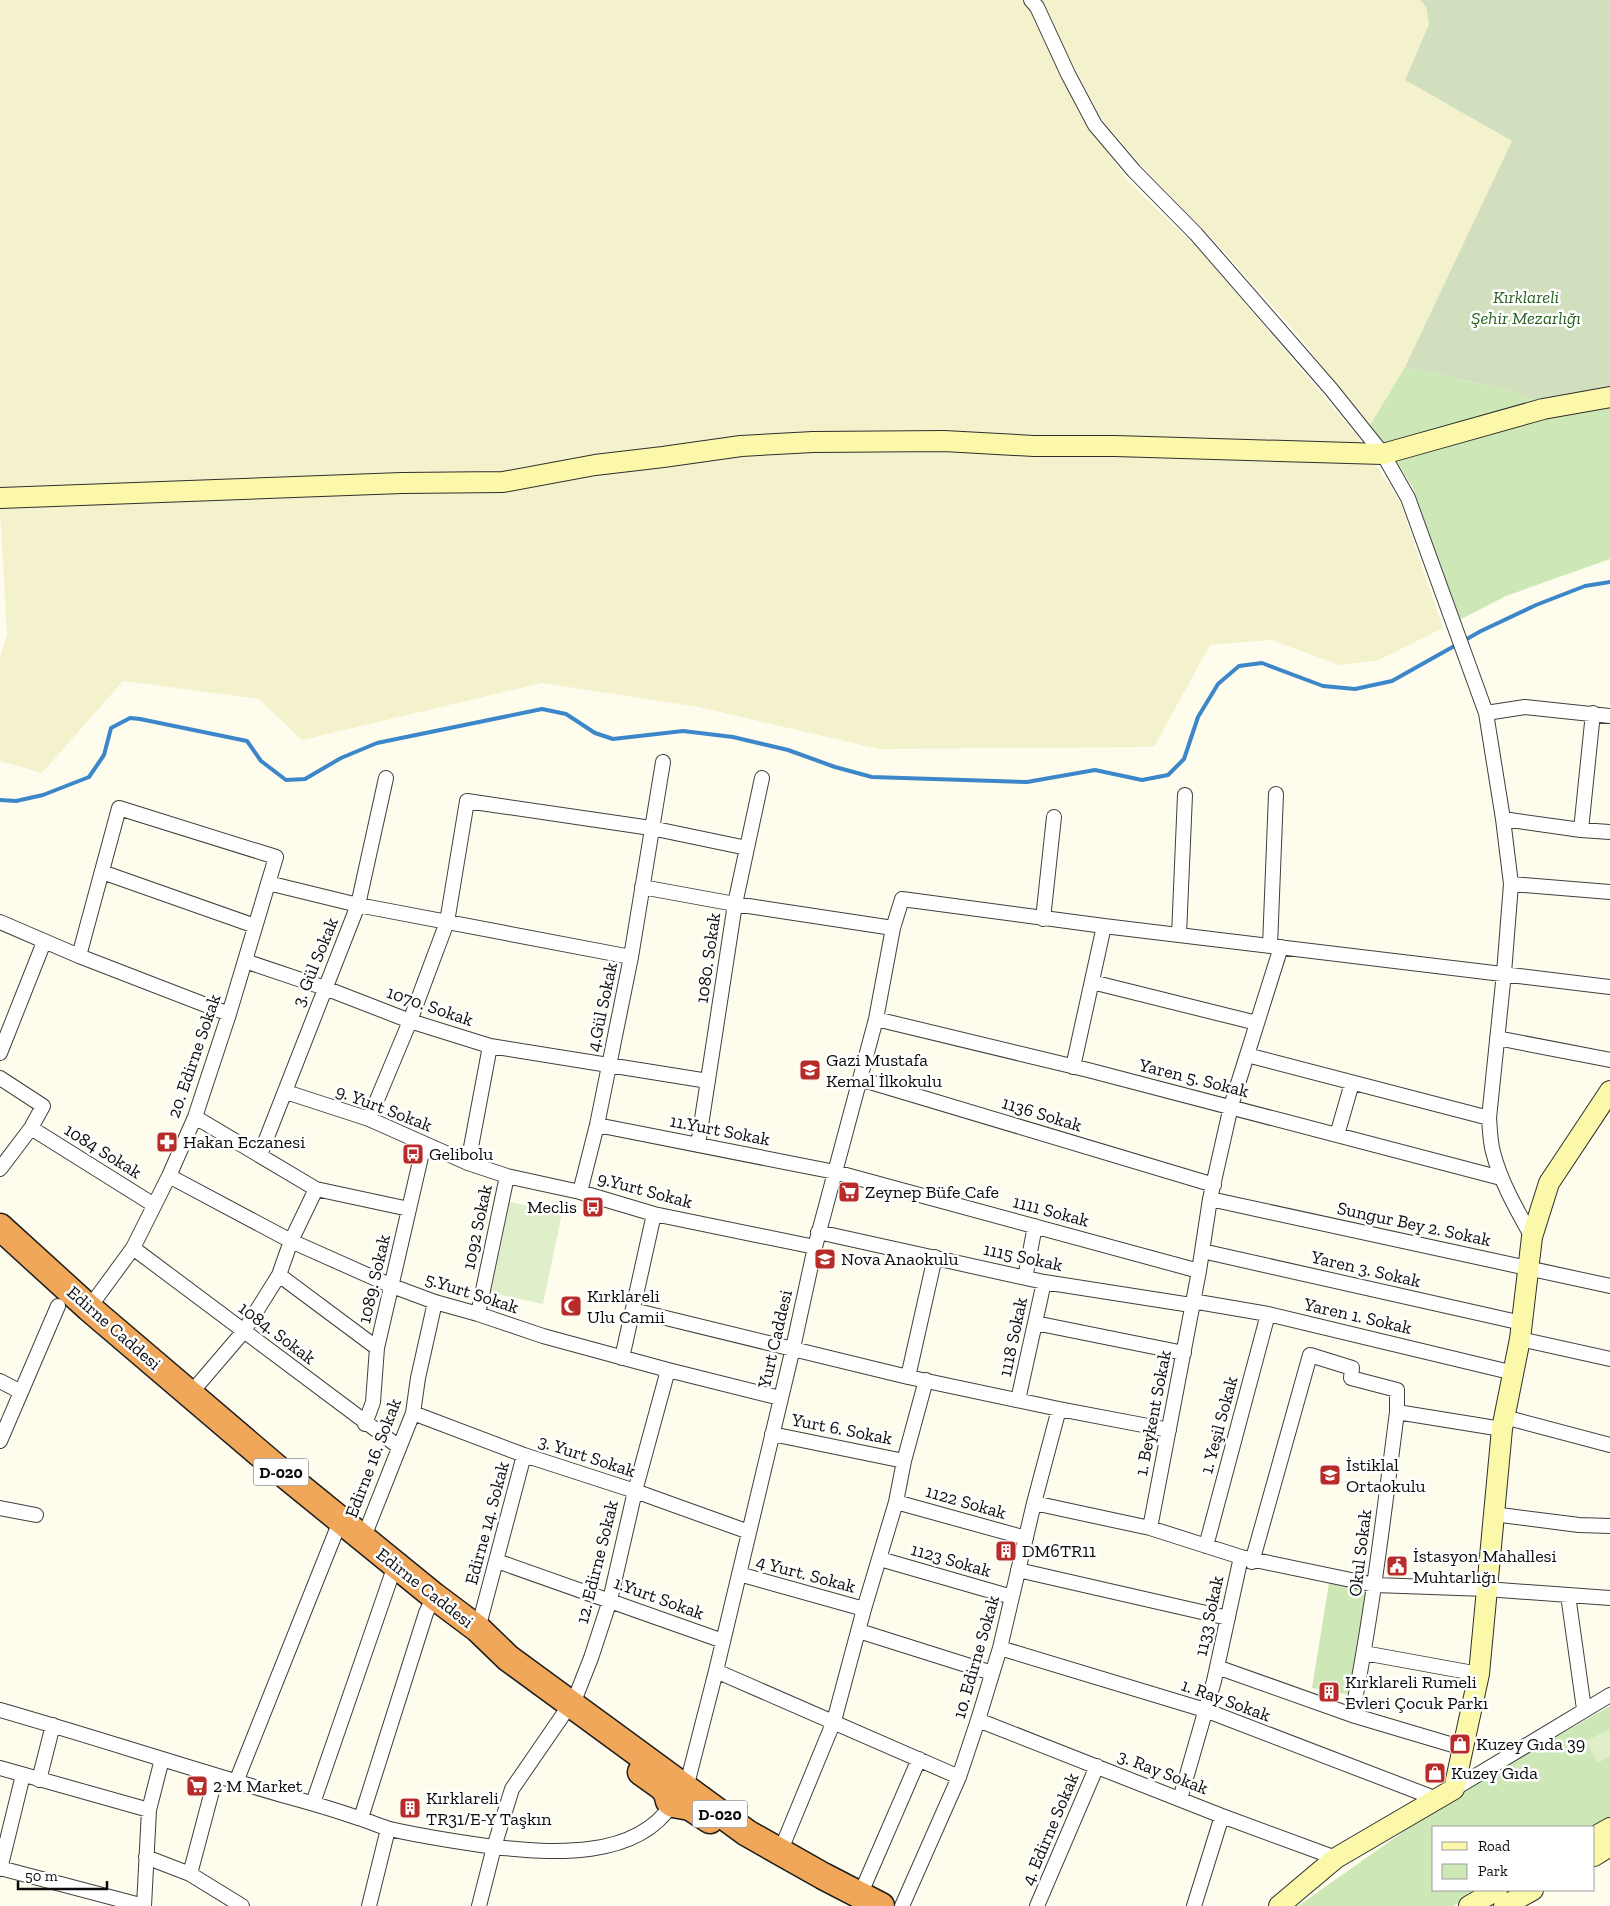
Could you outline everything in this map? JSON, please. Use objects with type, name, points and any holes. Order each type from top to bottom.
[{"type":"highway","name":"Edirne Caddesi","points":[[0,1227],[89,1308],[362,1538],[432,1600],[568,1707]]},
{"type":"highway","name":"Edirne Caddesi","points":[[0,1244],[122,1350],[337,1529],[392,1574],[478,1629],[508,1658],[662,1788],[747,1833],[866,1902]]},
{"type":"highway","name":"Edirne Caddesi","points":[[679,1796],[690,1808],[798,1874],[866,1902]]},
{"type":"street","points":[[1031,0],[1037,7],[1068,74],[1095,125],[1134,171],[1196,234],[1332,389],[1383,454],[1408,498],[1486,713],[1511,884],[1489,1118],[1492,1151],[1501,1178],[1532,1237]]},
{"type":"street","points":[[0,498],[402,483],[503,482],[596,465],[664,458],[742,446],[813,442],[944,441],[1034,446],[1115,446],[1383,454],[1543,408],[1610,397]]},
{"type":"street","points":[[1486,713],[1525,707],[1610,716]]},
{"type":"street","points":[[1581,830],[1593,713]]},
{"type":"street","name":"4.Gül Sokak","points":[[580,1192],[597,1124],[631,957],[663,762]]},
{"type":"street","name":"3. Gül Sokak","points":[[260,1155],[358,905],[386,778]]},
{"type":"street","name":"1080. Sokak","points":[[698,1145],[735,904],[762,778]]},
{"type":"street","name":"1. Beykent Sokak","points":[[1150,1528],[1184,1353],[1191,1303],[1199,1271],[1210,1199],[1230,1106],[1257,1023],[1275,946],[1276,794]]},
{"type":"street","points":[[1179,935],[1185,795]]},
{"type":"street","points":[[369,1119],[410,1021],[447,922],[467,801],[651,828],[747,848]]},
{"type":"street","name":"20. Edirne Sokak","points":[[89,1308],[133,1248],[169,1176],[195,1117],[229,1014],[276,857],[119,808],[102,872]]},
{"type":"street","points":[[1054,816],[1043,919],[1610,987]]},
{"type":"street","points":[[1503,819],[1581,830],[1610,832]]},
{"type":"street","points":[[79,956],[102,872],[255,926]]},
{"type":"street","points":[[268,882],[358,905],[631,957]]},
{"type":"street","points":[[1511,884],[1610,892]]},
{"type":"street","points":[[642,887],[735,904],[893,928]]},
{"type":"street","name":"Yurt Caddesi","points":[[679,1796],[716,1671],[793,1348],[818,1232],[876,1019],[893,928],[902,899],[1043,919]]},
{"type":"street","points":[[0,922],[44,942],[229,1014]]},
{"type":"street","points":[[1073,1067],[1104,926]]},
{"type":"street","points":[[0,1053],[44,942]]},
{"type":"street","name":"1070. Sokak","points":[[245,961],[325,988],[410,1021],[490,1046],[708,1081]]},
{"type":"street","points":[[1092,982],[1257,1023]]},
{"type":"street","name":"Yaren 5. Sokak","points":[[876,1019],[1230,1106],[1501,1178]]},
{"type":"street","points":[[1497,1038],[1610,1060]]},
{"type":"street","points":[[468,1162],[490,1046]]},
{"type":"street","points":[[1247,1055],[1489,1118]]},
{"type":"street","points":[[0,1078],[43,1106],[31,1128],[0,1169]]},
{"type":"street","name":"1136 Sokak","points":[[860,1079],[1214,1185]]},
{"type":"street","points":[[1337,1135],[1352,1083]]},
{"type":"street","points":[[1445,1794],[1463,1748],[1479,1674],[1503,1423],[1521,1331],[1532,1237],[1549,1183],[1610,1091]]},
{"type":"street","name":"9. Yurt Sokak","points":[[286,1092],[369,1119],[468,1162]]},
{"type":"street","points":[[195,1117],[316,1188],[409,1209]]},
{"type":"street","name":"11.Yurt Sokak","points":[[597,1124],[835,1172]]},
{"type":"street","name":"1084 Sokak","points":[[31,1128],[154,1205]]},
{"type":"street","name":"1089. Sokak","points":[[365,1424],[373,1402],[377,1348],[424,1144]]},
{"type":"street","name":"9.Yurt Sokak","points":[[468,1162],[507,1176],[580,1192],[654,1214],[815,1247]]},
{"type":"street","name":"1111 Sokak","points":[[835,1172],[1199,1271]]},
{"type":"street","name":"5.Yurt Sokak","points":[[169,1176],[291,1241],[392,1286],[435,1302],[543,1336],[622,1358],[780,1398]]},
{"type":"street","name":"1092 Sokak","points":[[478,1314],[507,1176]]},
{"type":"street","points":[[191,1393],[244,1331],[279,1275],[291,1241],[316,1188]]},
{"type":"street","name":"Sungur Bey 2. Sokak","points":[[1210,1199],[1610,1286]]},
{"type":"street","points":[[622,1358],[654,1214]]},
{"type":"street","points":[[1025,1278],[1035,1226]]},
{"type":"street","name":"1115 Sokak","points":[[818,1232],[1044,1282],[1191,1303]]},
{"type":"street","name":"1084. Sokak","points":[[133,1248],[365,1424],[399,1447]]},
{"type":"street","name":"Yaren 3. Sokak","points":[[1202,1251],[1521,1331],[1610,1359]]},
{"type":"street","points":[[908,1377],[935,1257]]},
{"type":"street","points":[[279,1275],[377,1348]]},
{"type":"street","name":"1118 Sokak","points":[[1018,1400],[1044,1282]]},
{"type":"street","name":"Edirne 16. Sokak","points":[[362,1538],[414,1413],[418,1378],[435,1302]]},
{"type":"street","name":"Yaren 1. Sokak","points":[[1191,1303],[1268,1314],[1514,1373]]},
{"type":"street","points":[[0,1442],[58,1306]]},
{"type":"street","points":[[633,1310],[908,1377],[1169,1430]]},
{"type":"street","name":"1. Yeşil Sokak","points":[[1206,1546],[1268,1314]]},
{"type":"street","points":[[1035,1322],[1184,1353]]},
{"type":"street","name":"Okul Sokak","points":[[1249,1559],[1310,1355],[1352,1368],[1352,1378],[1397,1390],[1397,1412],[1375,1584],[1352,1716]]},
{"type":"street","name":"12. Edirne Sokak","points":[[479,1906],[494,1846],[512,1789],[576,1696],[582,1681],[610,1600],[635,1491],[668,1370]]},
{"type":"street","points":[[780,1852],[834,1721],[864,1609],[896,1502],[904,1461],[926,1380]]},
{"type":"street","points":[[0,1381],[21,1392]]},
{"type":"street","name":"10. Edirne Sokak","points":[[902,1906],[959,1777],[978,1720],[1000,1648],[1034,1503],[1059,1409]]},
{"type":"street","points":[[1397,1412],[1503,1423],[1610,1444]]},
{"type":"street","name":"3. Yurt Sokak","points":[[414,1413],[524,1455],[635,1491],[749,1532]]},
{"type":"street","name":"Yurt 6. Sokak","points":[[772,1434],[904,1461]]},
{"type":"street","name":"Edirne 14. Sokak","points":[[478,1629],[524,1455]]},
{"type":"street","name":"1122 Sokak","points":[[896,1502],[1026,1538]]},
{"type":"street","points":[[1034,1503],[1150,1528],[1249,1559],[1375,1584],[1568,1595],[1609,1593]]},
{"type":"street","points":[[0,1508],[36,1515]]},
{"type":"street","points":[[1493,1514],[1579,1526],[1610,1526]]},
{"type":"street","points":[[236,1782],[337,1529]]},
{"type":"street","name":"1123 Sokak","points":[[880,1559],[1012,1597]]},
{"type":"street","name":"1133 Sokak","points":[[1180,1799],[1217,1667],[1228,1618],[1249,1559]]},
{"type":"street","name":"1.Yurt Sokak","points":[[497,1561],[723,1641]]},
{"type":"street","points":[[1018,1570],[1228,1618]]},
{"type":"street","points":[[314,1804],[392,1574]]},
{"type":"street","name":"4 Yurt. Sokak","points":[[738,1574],[864,1609]]},
{"type":"street","points":[[1568,1595],[1584,1709]]},
{"type":"street","points":[[361,1818],[426,1613],[432,1600]]},
{"type":"street","points":[[859,1631],[992,1673]]},
{"type":"street","name":"1. Ray Sokak","points":[[1000,1648],[1204,1710],[1445,1794]]},
{"type":"street","points":[[1364,1654],[1479,1674]]},
{"type":"street","points":[[1217,1667],[1352,1716],[1463,1748]]},
{"type":"street","points":[[716,1671],[959,1777]]},
{"type":"street","points":[[1279,1906],[1336,1858],[1610,1695]]},
{"type":"street","points":[[0,1710],[361,1818],[388,1829],[469,1844],[517,1850],[568,1852],[599,1847],[620,1841],[653,1824],[679,1796]]},
{"type":"street","name":"3. Ray Sokak","points":[[978,1720],[1222,1816],[1336,1858]]},
{"type":"street","points":[[39,1780],[53,1725]]},
{"type":"street","points":[[23,1775],[0,1868],[144,1906],[148,1810],[162,1759]]},
{"type":"street","points":[[866,1902],[919,1759]]},
{"type":"street","name":"4. Edirne Sokak","points":[[1037,1906],[1097,1766]]},
{"type":"street","points":[[0,1768],[148,1810]]},
{"type":"street","points":[[190,1874],[216,1776]]},
{"type":"street","points":[[1194,1906],[1222,1816]]},
{"type":"street","points":[[1595,1836],[1610,1828]]},
{"type":"street","points":[[369,1906],[388,1829]]},
{"type":"street","points":[[1595,1855],[1610,1846]]},
{"type":"street","points":[[146,1857],[190,1874],[242,1906]]},
{"type":"street","points":[[1469,1906],[1495,1891]]},
{"type":"street","points":[[1504,1906],[1531,1891]]},
{"type":"green space","points":[[0,0],[1023,0],[1029,6],[1088,126],[1128,181],[1205,256],[1357,436],[1400,502],[1443,628],[1379,660],[1340,665],[1271,640],[1210,645],[1154,747],[879,749],[699,707],[542,683],[302,740],[259,699],[123,681],[42,773],[0,761],[0,657],[7,634],[0,511]]},
{"type":"green space","points":[[1039,0],[1420,0],[1426,7],[1429,24],[1405,80],[1512,141],[1405,367],[1370,425],[1287,322],[1102,120]]},
{"type":"green space","name":"Kırklareli Şehir Mezarlığı","points":[[1420,0],[1610,0],[1610,391],[1541,404],[1513,391],[1405,367],[1512,141],[1405,80],[1429,24],[1426,7]]},
{"type":"green space","points":[[1405,367],[1513,391],[1541,404],[1387,448],[1370,425]]},
{"type":"green space","points":[[1610,405],[1610,559],[1506,596],[1459,620],[1413,488],[1395,459],[1544,417]]},
{"type":"green space","points":[[510,1202],[562,1213],[543,1304],[491,1293]]},
{"type":"green space","points":[[1329,1583],[1368,1589],[1351,1695],[1312,1688]]},
{"type":"green space","points":[[1610,1706],[1610,1818],[1595,1826],[1432,1826],[1432,1891],[1480,1891],[1453,1906],[1298,1906],[1454,1796]]},
{"type":"green space","points":[[1610,1729],[1610,1756],[1598,1763],[1586,1741]]},
{"type":"waterway","points":[[0,800],[16,801],[43,795],[89,777],[104,755],[111,728],[130,718],[247,741],[261,761],[286,780],[305,779],[341,758],[377,743],[542,709],[566,714],[595,733],[613,739],[683,731],[733,737],[788,750],[835,767],[872,777],[1027,782],[1095,770],[1142,780],[1168,775],[1184,759],[1198,717],[1218,684],[1239,666],[1262,663],[1323,686],[1355,689],[1392,681],[1481,631],[1536,605],[1585,586],[1610,582]]},
{"type":"place","name":"Gazi Mustafa Kemal İlkokulu","points":[[810,1070]]},
{"type":"place","name":"Hakan Eczanesi","points":[[167,1142]]},
{"type":"place","name":"Gelibolu","points":[[413,1154]]},
{"type":"place","name":"Zeynep Büfe Cafe","points":[[849,1192]]},
{"type":"place","name":"Meclis","points":[[593,1207]]},
{"type":"place","name":"Nova Anaokulu","points":[[825,1259]]},
{"type":"place","name":"Kırklareli Ulu Camii","points":[[571,1306]]},
{"type":"place","name":"İstiklal Ortaokulu","points":[[1330,1475]]},
{"type":"place","name":"DM6TR11","points":[[1006,1551]]},
{"type":"place","name":"İstasyon Mahallesi Muhtarlığı","points":[[1397,1566]]},
{"type":"place","name":"Kırklareli Rumeli Evleri Çocuk Parkı","points":[[1329,1692]]},
{"type":"place","name":"Kuzey Gıda 39","points":[[1460,1744]]},
{"type":"place","name":"Kuzey Gıda","points":[[1435,1773]]},
{"type":"place","name":"2 M Market","points":[[197,1786]]},
{"type":"place","name":"Kırklareli TR31/E-Y Taşkın","points":[[410,1808]]}]
